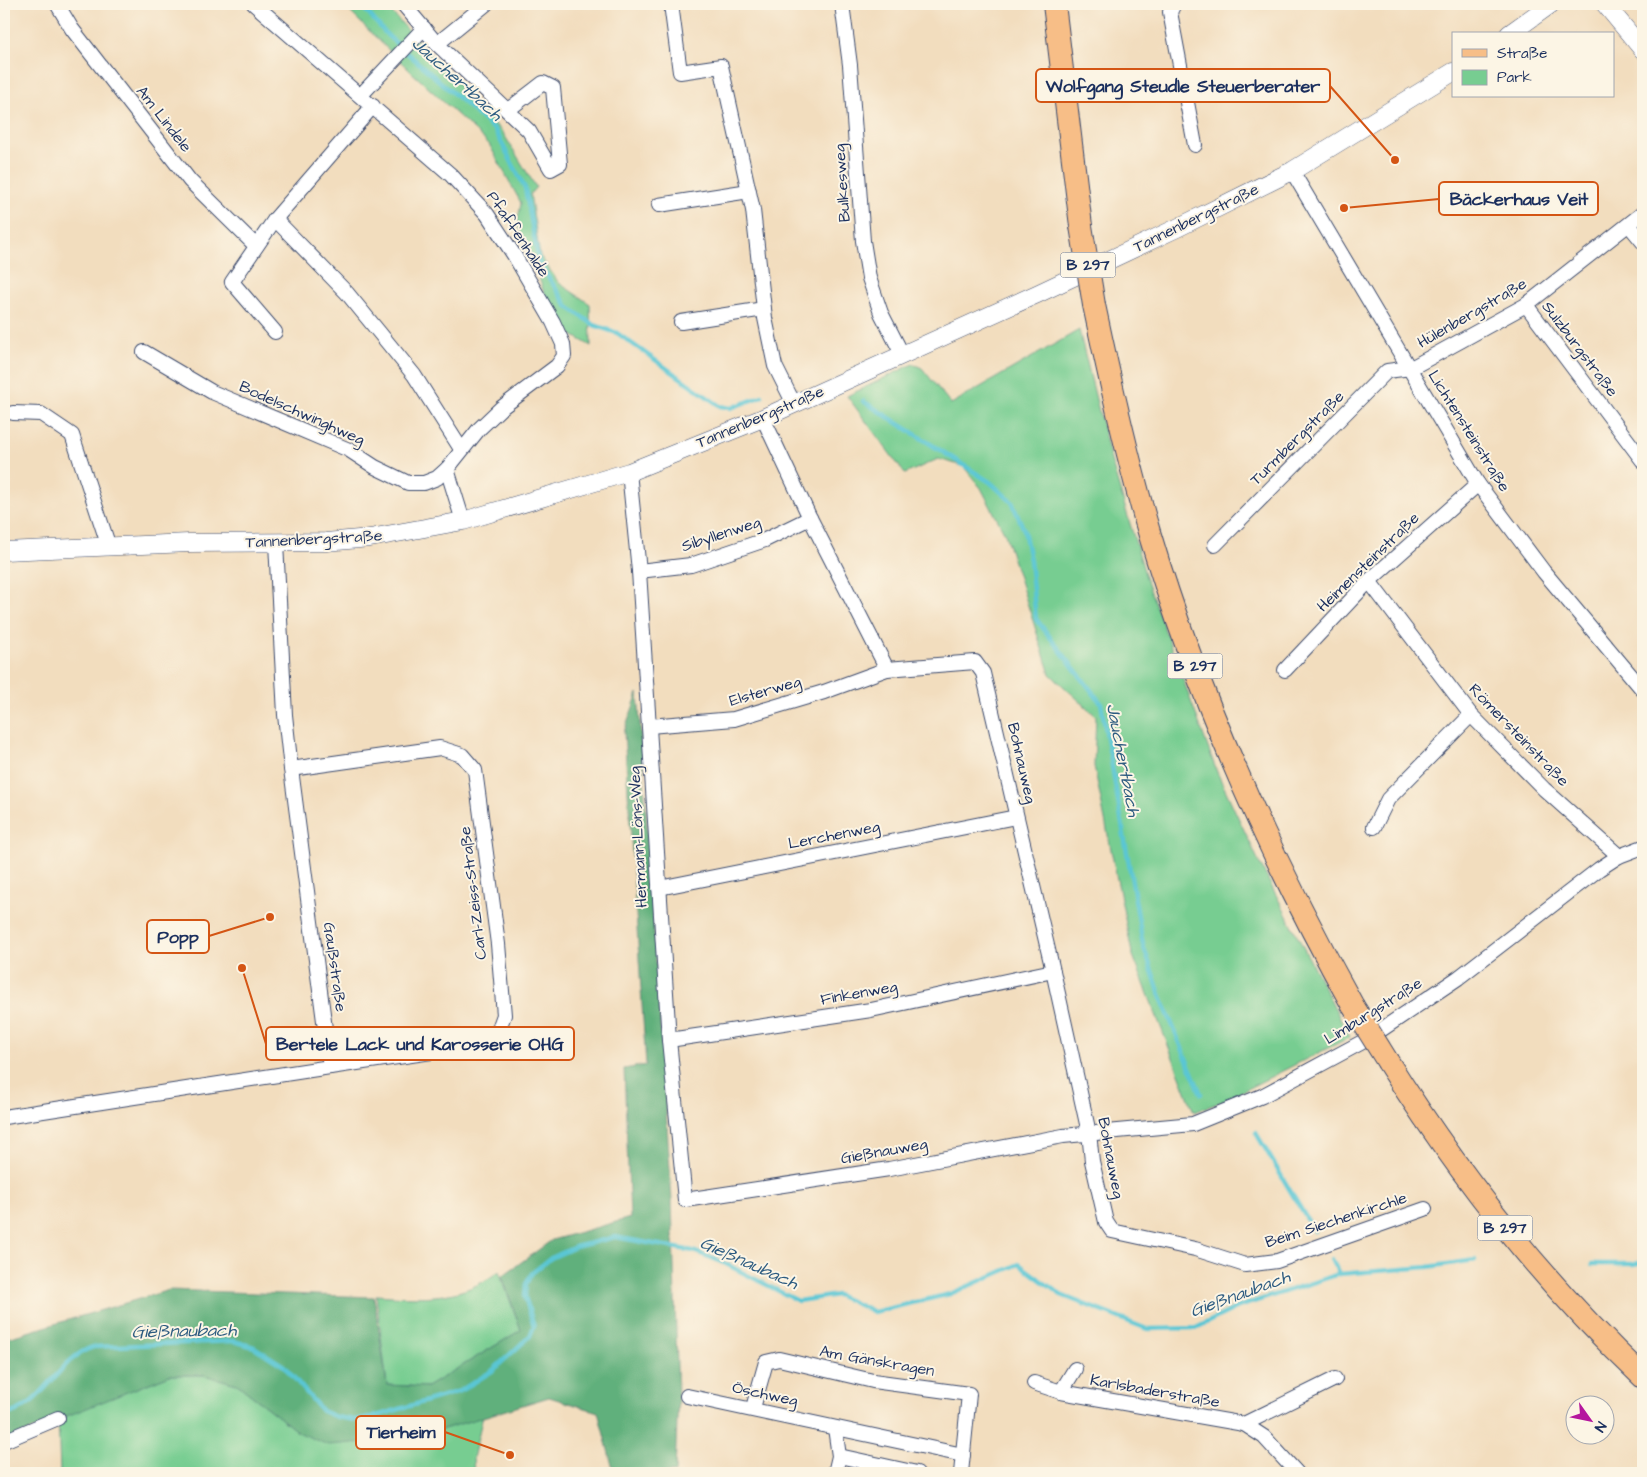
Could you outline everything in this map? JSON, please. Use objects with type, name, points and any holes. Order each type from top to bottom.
[{"type":"main road","name":"B 297","points":[[1054,4],[1082,226],[1094,305],[1113,395],[1149,533],[1198,675],[1232,762],[1322,951],[1353,1006],[1431,1128],[1506,1228],[1585,1318],[1643,1377]]},
{"type":"street","name":"Am Lindele","points":[[57,4],[72,29],[190,181],[256,246]]},
{"type":"street","name":"Pfaffenhalde","points":[[254,4],[451,175],[487,214],[514,255],[563,344],[564,356],[558,366],[506,403],[461,449],[447,470]]},
{"type":"street","points":[[403,4],[421,31],[438,44],[529,131],[551,168],[560,164],[553,88],[543,83],[508,110]]},
{"type":"street","points":[[438,44],[486,4]]},
{"type":"street","points":[[670,4],[680,72],[721,66],[749,191],[764,308],[775,366],[794,404]]},
{"type":"street","name":"Bulkesweg","points":[[842,4],[850,65],[863,241],[869,278],[880,308],[902,354]]},
{"type":"street","points":[[1174,4],[1170,12],[1195,145]]},
{"type":"street","points":[[1512,32],[1551,4]]},
{"type":"street","points":[[1605,4],[1643,50]]},
{"type":"street","points":[[361,96],[421,31]]},
{"type":"street","name":"Tannenbergstraße","points":[[4,551],[188,543],[276,543],[370,538],[463,521],[629,472],[764,418],[1037,294],[1292,171],[1452,73]]},
{"type":"street","points":[[275,332],[232,282],[275,219],[373,106]]},
{"type":"street","name":"Lichtensteinstraße","points":[[1292,171],[1478,484],[1544,572],[1643,690]]},
{"type":"street","points":[[659,205],[749,191]]},
{"type":"street","name":"Hülenbergstraße","points":[[1410,368],[1526,305],[1629,226],[1643,213]]},
{"type":"street","points":[[275,219],[359,308],[414,376],[461,449]]},
{"type":"street","points":[[1629,226],[1643,242]]},
{"type":"street","name":"Sulzburgstraße","points":[[1526,305],[1643,461]]},
{"type":"street","points":[[681,322],[764,308]]},
{"type":"street","name":"Bodelschwinghweg","points":[[144,352],[212,392],[349,450],[375,467],[408,483],[424,483],[437,478],[447,470]]},
{"type":"street","name":"Turmbergstraße","points":[[1215,546],[1387,371],[1410,368]]},
{"type":"street","points":[[13,413],[41,414],[72,434],[109,547]]},
{"type":"street","points":[[764,418],[810,518],[887,669]]},
{"type":"street","points":[[447,470],[463,521]]},
{"type":"street","name":"Hermann-Löns-Weg","points":[[629,472],[639,571],[669,1040],[685,1200]]},
{"type":"street","name":"Heimensteinstraße","points":[[1285,670],[1369,581],[1478,484]]},
{"type":"street","name":"Sibyllenweg","points":[[639,571],[691,565],[765,540],[810,518]]},
{"type":"street","name":"Gaußstraße","points":[[276,543],[285,715],[330,1067]]},
{"type":"street","name":"Römersteinstraße","points":[[1369,581],[1471,715],[1544,789],[1619,856]]},
{"type":"street","name":"Bohnauweg","points":[[887,669],[975,662],[983,673],[1054,971],[1106,1222],[1112,1231]]},
{"type":"street","name":"Elsterweg","points":[[649,726],[734,720],[824,692],[887,669]]},
{"type":"street","points":[[1374,827],[1388,799],[1471,715]]},
{"type":"street","name":"Carl-Zeiss-Straße","points":[[291,769],[440,748],[462,755],[475,770],[498,944],[504,1015],[497,1034],[479,1045],[330,1067]]},
{"type":"street","name":"Lerchenweg","points":[[659,888],[1016,817]]},
{"type":"street","name":"Limburgstraße","points":[[1089,1133],[1193,1124],[1231,1110],[1291,1081],[1366,1040],[1458,978],[1619,856],[1643,847]]},
{"type":"street","name":"Finkenweg","points":[[669,1040],[871,1010],[1054,971]]},
{"type":"street","points":[[4,1118],[330,1067]]},
{"type":"street","name":"Gießnauweg","points":[[685,1200],[889,1169],[1063,1136],[1089,1133]]},
{"type":"street","name":"Beim Siechenkirchle","points":[[1112,1231],[1195,1249],[1245,1265],[1277,1261],[1425,1209]]},
{"type":"street","name":"Am Gänskragen","points":[[753,1408],[766,1362],[779,1359],[873,1382],[970,1394],[963,1455]]},
{"type":"street","name":"Karlsbaderstraße","points":[[1061,1392],[1075,1369]]},
{"type":"street","points":[[1244,1424],[1335,1379]]},
{"type":"street","name":"Karlsbaderstraße","points":[[1034,1383],[1061,1392],[1244,1424],[1264,1437],[1298,1473]]},
{"type":"street","name":"Öschweg","points":[[687,1396],[753,1408],[835,1428],[963,1455]]},
{"type":"street","points":[[4,1440],[58,1418]]},
{"type":"street","points":[[835,1428],[840,1456],[835,1473]]},
{"type":"street","points":[[961,1473],[963,1455]]},
{"type":"street","points":[[840,1456],[917,1473]]},
{"type":"green space","points":[[342,4],[384,4],[503,133],[536,187],[530,194],[540,256],[559,283],[590,304],[591,346],[567,332],[544,293],[533,259],[517,225],[521,203],[489,144],[407,68]]},
{"type":"green space","points":[[1079,330],[1111,460],[1148,584],[1217,772],[1260,864],[1350,1037],[1221,1102],[1194,1112],[1132,953],[1094,766],[1096,716],[1050,674],[1005,534],[981,488],[963,466],[938,459],[905,474],[847,396],[913,364],[922,368],[951,404]]},
{"type":"green space","points":[[638,693],[672,1200],[678,1396],[675,1473],[614,1473],[598,1412],[549,1397],[414,1438],[328,1445],[298,1432],[237,1384],[204,1375],[170,1375],[4,1441],[4,1339],[169,1290],[374,1297],[387,1385],[427,1387],[521,1330],[502,1276],[552,1240],[630,1218],[624,1069],[646,1065],[624,732]]},
{"type":"green space","points":[[499,1271],[521,1330],[427,1387],[387,1385],[376,1295],[425,1297],[456,1293],[485,1281]]},
{"type":"green space","points":[[170,1375],[205,1375],[237,1384],[298,1432],[414,1438],[483,1416],[473,1458],[474,1473],[60,1473],[58,1418]]},
{"type":"waterway","name":"Jauchertbach","points":[[360,4],[388,36],[495,130],[525,188],[539,263],[568,307],[594,325],[617,333],[720,406],[731,408],[762,396]]},
{"type":"waterway","name":"Jauchertbach","points":[[863,401],[990,482],[1012,502],[1024,530],[1030,560],[1036,619],[1101,703],[1143,945],[1162,1000],[1201,1094]]},
{"type":"waterway","name":"Jauchertbach","points":[[1256,1133],[1314,1231]]},
{"type":"waterway","name":"Gießnaubach","points":[[4,1415],[30,1403],[69,1362],[80,1353],[93,1347],[234,1341],[254,1347],[284,1366],[322,1411],[336,1417],[355,1420],[380,1415],[460,1391],[492,1371],[530,1336],[534,1326],[525,1297],[526,1284],[532,1273],[551,1258],[575,1247],[615,1237],[693,1251],[722,1262],[798,1301],[837,1295],[874,1312],[950,1294],[1019,1264],[1061,1295],[1147,1329],[1196,1328],[1238,1307],[1339,1274],[1428,1267],[1475,1260]]},
{"type":"waterway","name":"Jauchertbach","points":[[1332,1259],[1339,1274]]},
{"type":"waterway","name":"Gießnaubach","points":[[1592,1264],[1633,1264],[1643,1262]]},
{"type":"place","name":"Wolfgang Steudle Steuerberater","points":[[1395,160]]},
{"type":"place","name":"Bäckerhaus Veit","points":[[1344,208]]},
{"type":"place","name":"Popp","points":[[270,917]]},
{"type":"place","name":"Bertele Lack und Karosserie OHG","points":[[242,968]]},
{"type":"place","name":"Tierheim","points":[[510,1455]]}]
